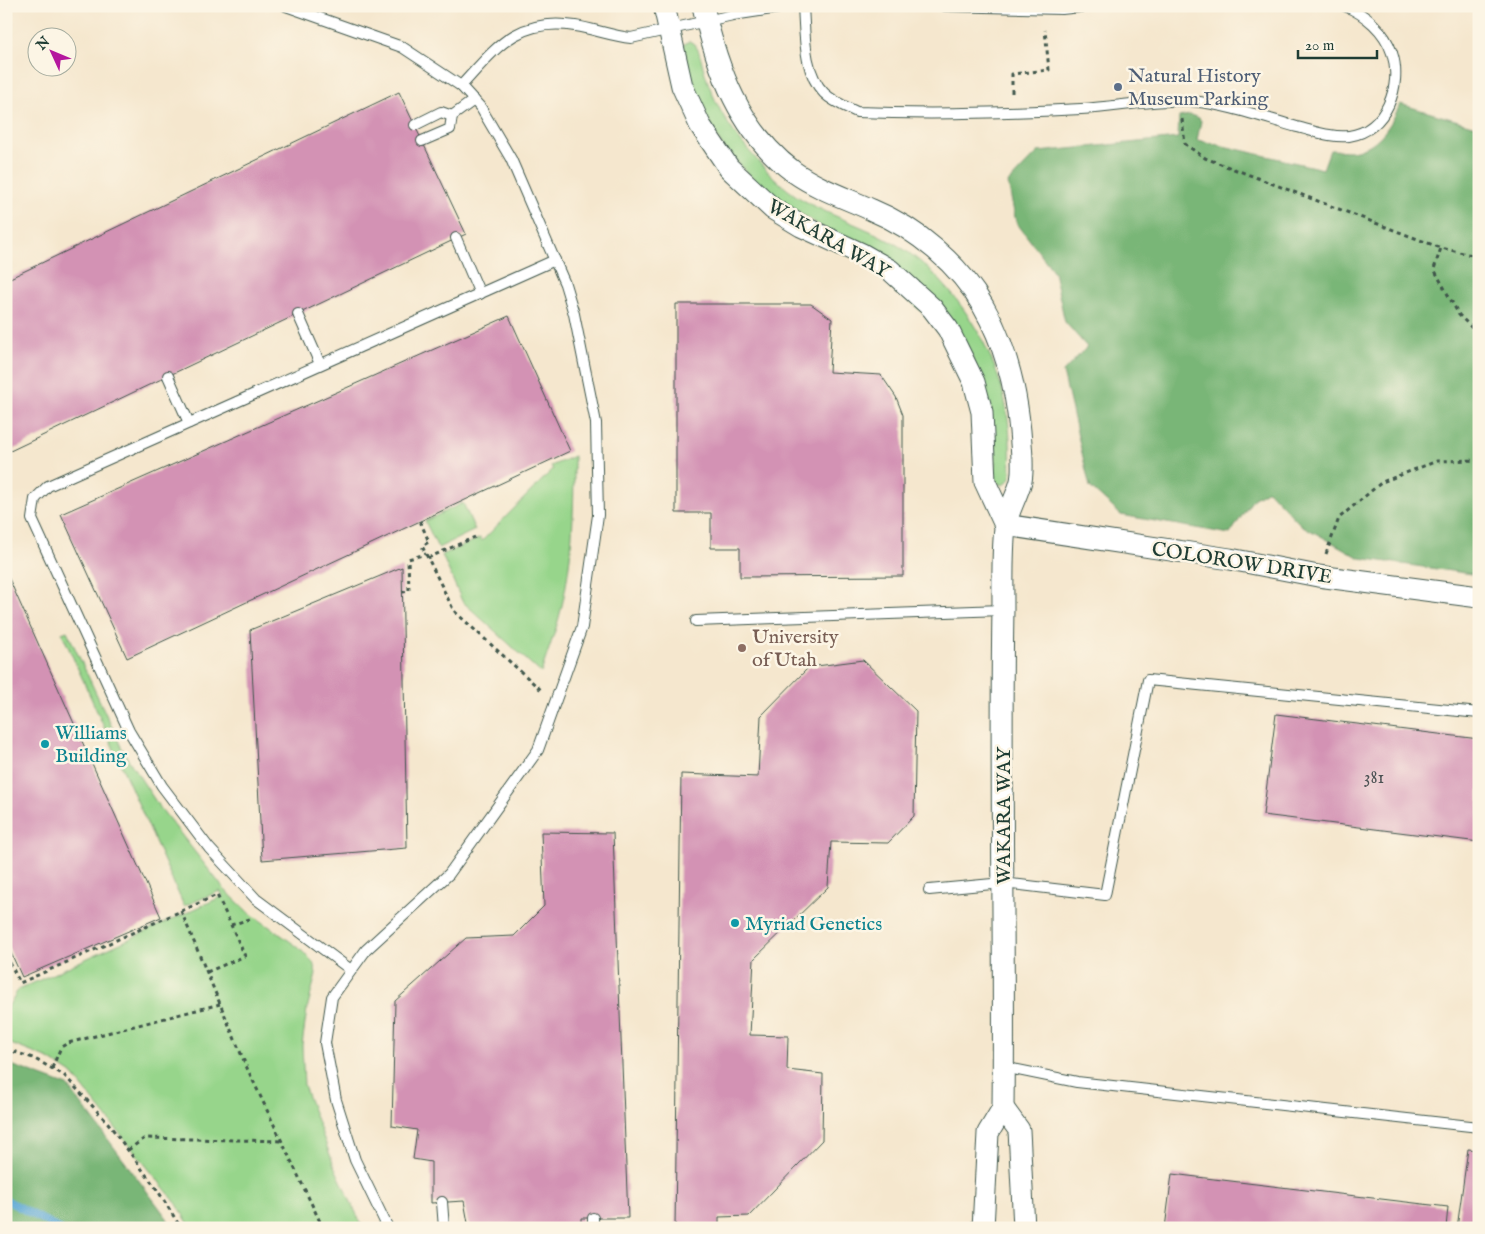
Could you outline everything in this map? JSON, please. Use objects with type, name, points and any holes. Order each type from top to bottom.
[{"type":"street","name":"WAKARA WAY","points":[[664,6],[682,86],[691,109],[713,147],[729,168],[773,209],[801,226],[862,254],[890,270],[932,308],[948,329],[974,382],[982,412],[985,482],[1005,525]]},
{"type":"street","name":"WAKARA WAY","points":[[705,14],[726,86],[753,131],[794,172],[844,200],[891,218],[915,234],[966,282],[983,305],[1006,361],[1016,398],[1020,434],[1021,479],[1005,525],[1002,610],[1003,1108],[988,1133],[983,1228]]},
{"type":"street","name":"COLOROW DRIVE","points":[[1005,525],[1230,559],[1318,576],[1479,597]]},
{"type":"street","points":[[1003,1108],[1019,1130],[1024,1228]]},
{"type":"lane","points":[[286,6],[402,47],[461,86],[474,100],[511,159],[555,260],[574,314],[596,423],[598,516],[582,627],[538,750],[449,874],[366,950],[332,997],[326,1043],[336,1100],[355,1160],[388,1228]]},
{"type":"lane","points":[[461,86],[500,44],[515,33],[534,26],[554,24],[577,26],[615,36],[631,38],[670,31],[705,14],[733,15],[793,6]]},
{"type":"lane","points":[[802,6],[808,56],[813,77],[823,92],[840,104],[858,112],[1013,112],[1181,101],[1215,104],[1327,135],[1350,136],[1367,129],[1382,117],[1394,93],[1395,72],[1392,52],[1380,32],[1364,16],[1345,6]]},
{"type":"lane","points":[[945,6],[1062,9],[1089,6]]},
{"type":"lane","points":[[422,141],[450,129],[452,116],[474,100]]},
{"type":"lane","points":[[415,125],[441,112],[452,116]]},
{"type":"lane","points":[[456,238],[480,294]]},
{"type":"lane","points":[[351,970],[256,899],[209,848],[162,786],[129,731],[32,519],[35,499],[48,486],[555,260]]},
{"type":"lane","points":[[298,314],[320,364]]},
{"type":"lane","points":[[168,376],[189,423]]},
{"type":"lane","points":[[696,621],[1002,610]]},
{"type":"lane","points":[[929,890],[1003,883],[1105,895],[1148,680],[1479,713]]},
{"type":"lane","points":[[1004,1067],[1077,1082],[1479,1127]]},
{"type":"lane","points":[[442,1202],[444,1228]]},
{"type":"path","points":[[1013,101],[1012,74],[1049,70],[1044,30]]},
{"type":"path","points":[[1181,101],[1185,144],[1205,158],[1441,248],[1472,255],[1479,254]]},
{"type":"path","points":[[1441,248],[1434,269],[1459,315],[1479,335]]},
{"type":"path","points":[[1318,576],[1339,518],[1382,482],[1438,461],[1479,460]]},
{"type":"path","points":[[420,521],[429,542],[422,546],[454,611],[542,690]]},
{"type":"path","points":[[402,592],[409,591],[408,559],[427,556],[475,537]]},
{"type":"path","points":[[6,955],[20,983],[217,895],[245,956],[207,972]]},
{"type":"path","points":[[181,911],[247,1068],[323,1228]]},
{"type":"path","points":[[231,925],[250,919]]},
{"type":"path","points":[[52,1068],[61,1047],[68,1043],[220,1004]]},
{"type":"path","points":[[6,1049],[33,1058],[64,1075],[108,1123],[181,1228]]},
{"type":"path","points":[[128,1150],[145,1138],[282,1141]]},
{"type":"green space","points":[[689,41],[698,50],[712,93],[728,124],[742,143],[775,178],[803,200],[902,248],[939,280],[971,320],[994,366],[1007,413],[1011,477],[1004,485],[995,482],[995,441],[990,407],[972,356],[835,235],[763,190],[721,144],[694,93],[683,45]]},
{"type":"green space","points":[[1400,104],[1479,127],[1479,575],[1360,558],[1301,525],[1268,490],[1253,499],[1230,534],[1121,515],[1090,487],[1063,372],[1087,347],[1065,322],[1054,272],[1016,222],[1008,183],[1038,152],[1178,138],[1179,117],[1190,115],[1199,118],[1201,121],[1197,140],[1323,169],[1330,150],[1350,151],[1360,149],[1375,141],[1387,128]]},
{"type":"green space","points":[[574,456],[573,518],[567,581],[558,621],[541,673],[462,601],[442,555],[480,538],[482,541],[553,469],[551,466]]},
{"type":"green space","points":[[463,503],[475,530],[438,548],[425,521]]},
{"type":"green space","points":[[67,631],[124,753],[158,805],[224,889],[247,911],[298,947],[313,962],[316,974],[307,1009],[302,1045],[304,1086],[335,1168],[363,1228],[191,1228],[177,1204],[72,1074],[49,1059],[6,1042],[6,1010],[18,990],[223,896],[220,891],[184,906],[62,633]]},
{"type":"green space","points":[[6,1063],[68,1086],[167,1218],[171,1228],[6,1228]]},
{"type":"building","points":[[399,92],[466,234],[6,453],[6,280]]},
{"type":"building","points":[[676,304],[811,304],[832,319],[829,372],[881,375],[896,397],[903,415],[903,576],[740,577],[740,548],[711,548],[711,513],[676,513]]},
{"type":"building","points":[[509,316],[570,451],[127,658],[61,514]]},
{"type":"building","points":[[402,567],[407,848],[262,860],[250,630]]},
{"type":"building","name":"Williams Building","points":[[6,572],[161,917],[22,977],[6,942]]},
{"type":"building","name":"Myriad Genetics","points":[[863,660],[916,711],[914,816],[888,843],[831,842],[828,887],[754,959],[750,1035],[788,1036],[787,1070],[823,1074],[822,1140],[749,1216],[719,1217],[719,1228],[675,1228],[681,774],[758,777],[761,716],[809,667]]},
{"type":"building","points":[[1276,714],[1479,739],[1479,842],[1263,815]]},
{"type":"building","points":[[541,832],[613,833],[628,1218],[581,1218],[581,1228],[473,1228],[468,1223],[464,1201],[431,1203],[431,1162],[413,1159],[417,1130],[392,1126],[395,1001],[466,938],[514,936],[544,906]]},
{"type":"building","points":[[1468,1149],[1479,1150],[1479,1228],[1457,1228]]},
{"type":"building","points":[[1172,1174],[1448,1207],[1446,1228],[1165,1228]]},
{"type":"waterway","points":[[6,1200],[58,1228]]},
{"type":"place","name":"Natural History Museum Parking","points":[[1118,87]]},
{"type":"place","name":"University of Utah","points":[[742,648]]},
{"type":"place","name":"Williams Building","points":[[45,744]]},
{"type":"place","name":"Myriad Genetics","points":[[735,923]]}]
